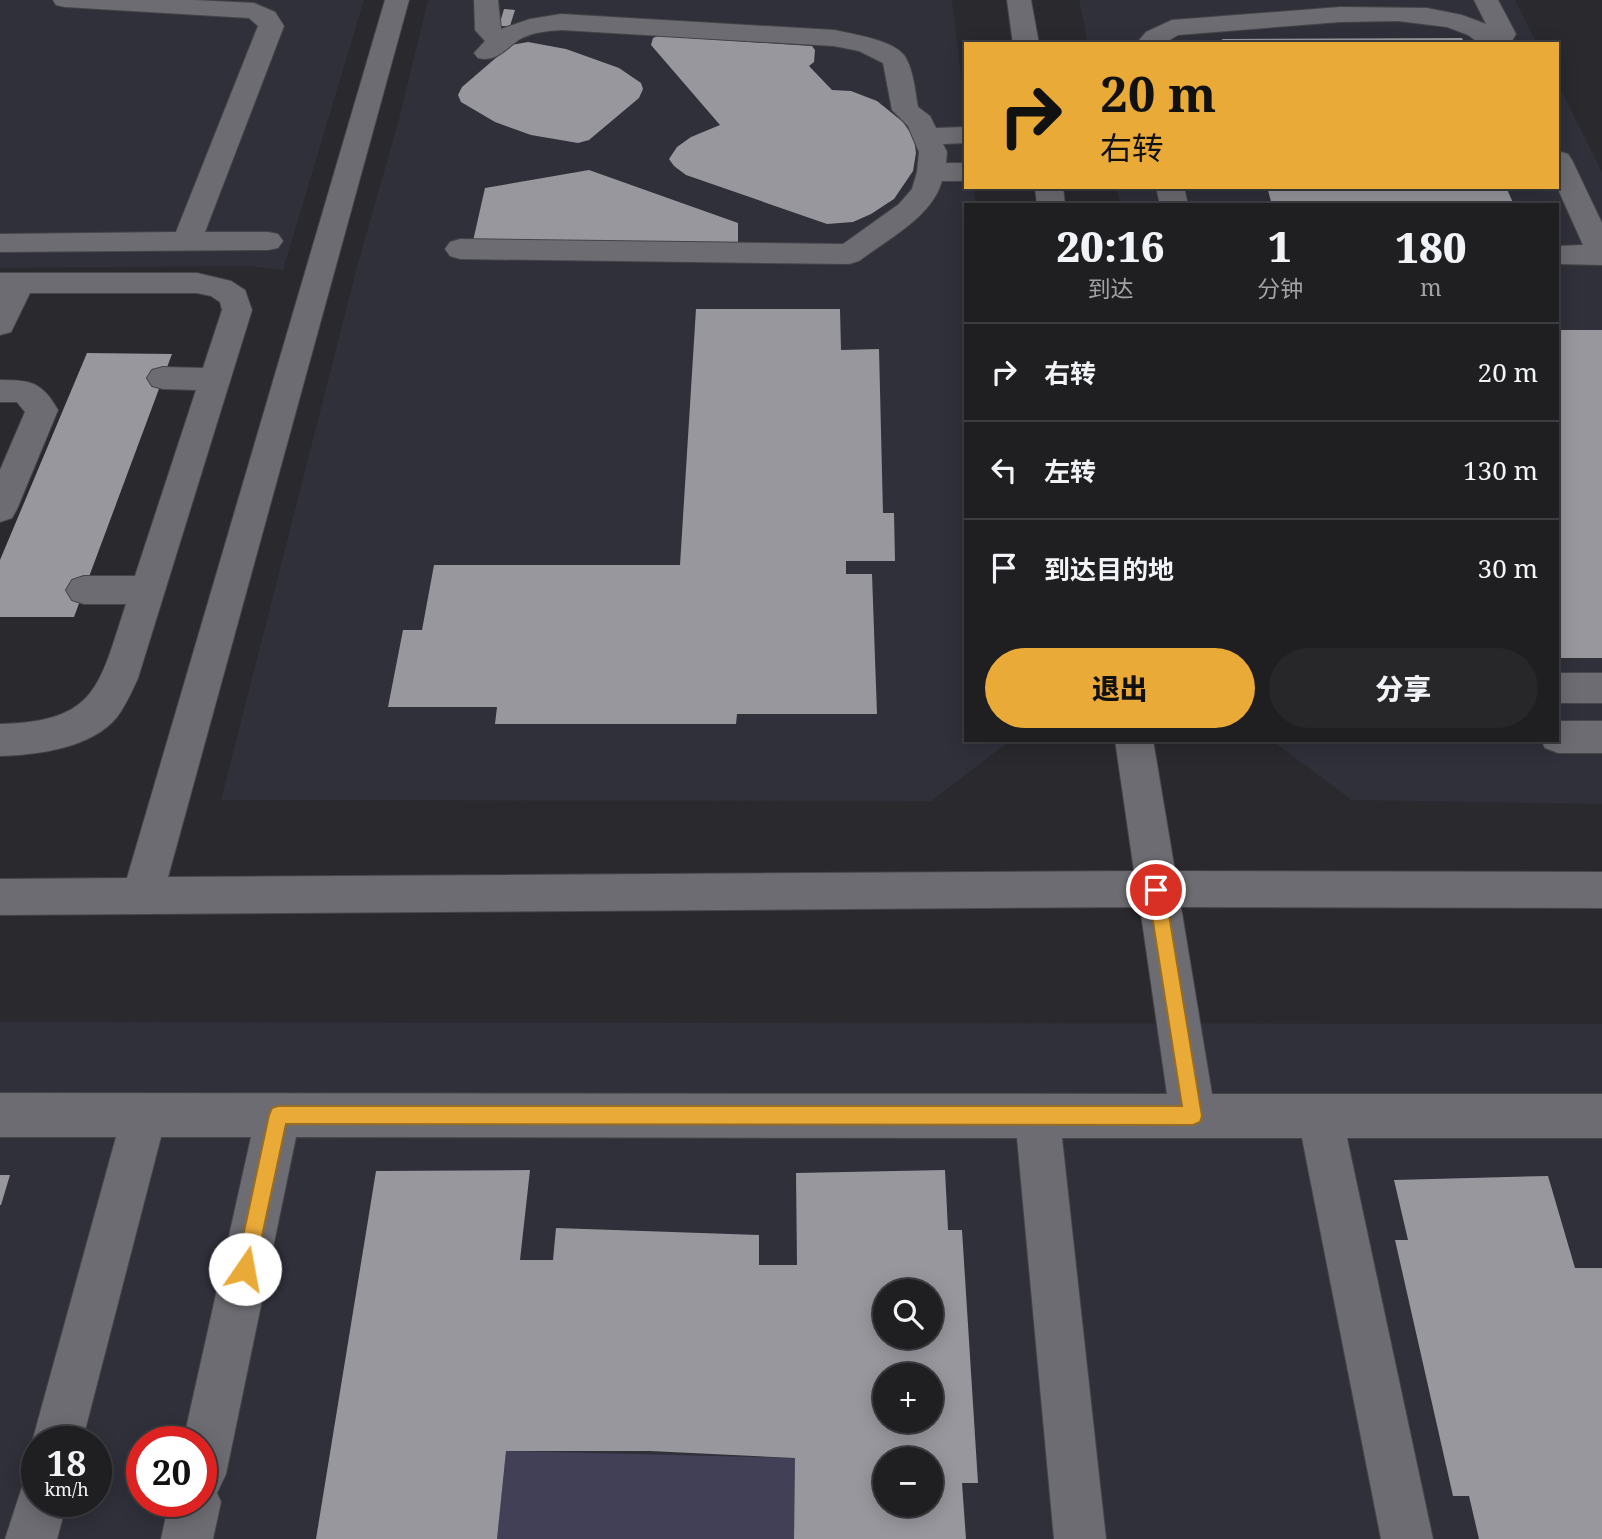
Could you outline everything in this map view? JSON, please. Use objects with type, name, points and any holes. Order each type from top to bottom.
[{"type":"street","points":[[65,0],[254,11],[265,17],[271,26],[187,242]]},
{"type":"street","points":[[142,896],[397,0]]},
{"type":"street","points":[[460,249],[849,254],[909,210],[925,192],[931,172],[933,152],[928,136],[920,122],[905,110],[900,76],[894,59],[867,45],[834,38],[540,11],[521,28],[492,46],[486,0]]},
{"type":"street","points":[[1019,0],[1026,42]]},
{"type":"street","points":[[1151,42],[1172,28],[1378,11],[1422,14],[1450,21],[1496,42],[1503,34],[1486,0]]},
{"type":"street","points":[[928,136],[964,135]]},
{"type":"street","points":[[1559,162],[1602,255],[1559,255]]},
{"type":"street","points":[[931,172],[964,172]]},
{"type":"street","points":[[0,243],[268,241]]},
{"type":"street","points":[[1559,281],[1602,281]]},
{"type":"street","points":[[0,325],[10,283],[197,283],[220,288],[234,297],[237,310],[120,678],[101,710],[63,732],[26,740],[0,740]]},
{"type":"street","points":[[163,378],[215,379]]},
{"type":"street","points":[[0,391],[24,391],[42,410],[0,509]]},
{"type":"street","points":[[84,590],[148,590]]},
{"type":"street","points":[[1559,688],[1602,688]]},
{"type":"street","points":[[1559,737],[1602,737]]},
{"type":"street","points":[[1133,742],[1193,1116]]},
{"type":"street","points":[[0,897],[1602,890]]},
{"type":"street","points":[[0,1115],[1602,1116]]},
{"type":"street","points":[[61,1426],[144,1115]]},
{"type":"street","points":[[211,1426],[278,1115]]},
{"type":"street","points":[[1038,1115],[1080,1539]]},
{"type":"street","points":[[1320,1116],[1407,1539]]},
{"type":"street","points":[[31,1539],[37,1517]]},
{"type":"street","points":[[187,1539],[192,1517]]},
{"type":"shaded area","points":[[0,0],[364,0],[283,270],[249,266],[0,268]]},
{"type":"shaded area","points":[[428,0],[952,0],[964,101],[964,189],[974,189],[976,203],[964,203],[964,742],[1008,742],[931,801],[221,800],[357,267],[398,123]]},
{"type":"shaded area","points":[[1079,0],[1515,0],[1536,42],[1088,42]]},
{"type":"shaded area","points":[[1559,86],[1602,172],[1602,804],[1352,800],[1274,742],[1559,742],[1559,203],[1120,203],[1116,189],[1559,189]]},
{"type":"shaded area","points":[[0,1022],[1602,1024],[1602,1539],[0,1539]]},
{"type":"shaded area","points":[[506,1451],[795,1458],[794,1539],[497,1539]]},
{"type":"building","points":[[504,9],[515,10],[510,26],[499,26]]},
{"type":"building","points":[[658,36],[812,46],[815,50],[814,62],[809,66],[832,90],[851,91],[877,101],[903,122],[914,138],[916,153],[913,171],[894,199],[871,214],[853,222],[827,224],[686,175],[669,159],[677,147],[691,137],[720,125],[651,45],[653,38]]},
{"type":"building","points":[[1462,38],[1464,42],[1223,42],[1222,39]]},
{"type":"building","points":[[528,42],[566,49],[619,68],[641,83],[643,89],[639,98],[589,140],[578,143],[531,135],[495,122],[461,102],[458,95],[462,87],[511,45]]},
{"type":"building","points":[[589,170],[738,223],[738,242],[473,241],[485,188]]},
{"type":"building","points":[[1268,189],[1507,189],[1513,203],[1271,203]]},
{"type":"building","points":[[696,309],[840,309],[841,350],[879,349],[883,513],[894,513],[895,561],[846,561],[846,574],[872,574],[877,714],[737,714],[736,724],[495,724],[497,707],[388,707],[403,630],[422,630],[434,565],[680,565]]},
{"type":"building","points":[[1559,330],[1602,330],[1602,658],[1559,658]]},
{"type":"building","points":[[87,353],[172,354],[74,617],[0,617],[0,560]]},
{"type":"building","points":[[530,1170],[520,1260],[553,1260],[556,1228],[759,1235],[759,1265],[797,1265],[796,1173],[945,1170],[948,1230],[962,1230],[978,1483],[962,1483],[966,1539],[794,1539],[795,1458],[650,1451],[506,1451],[497,1539],[316,1539],[376,1171]]},
{"type":"building","points":[[0,1175],[10,1175],[1,1205],[0,1205]]},
{"type":"building","points":[[1548,1176],[1575,1268],[1602,1268],[1602,1539],[1479,1539],[1469,1496],[1453,1496],[1395,1240],[1408,1240],[1394,1180]]},
{"type":"route","points":[[245,1269],[278,1115],[1193,1116],[1156,890]]}]
